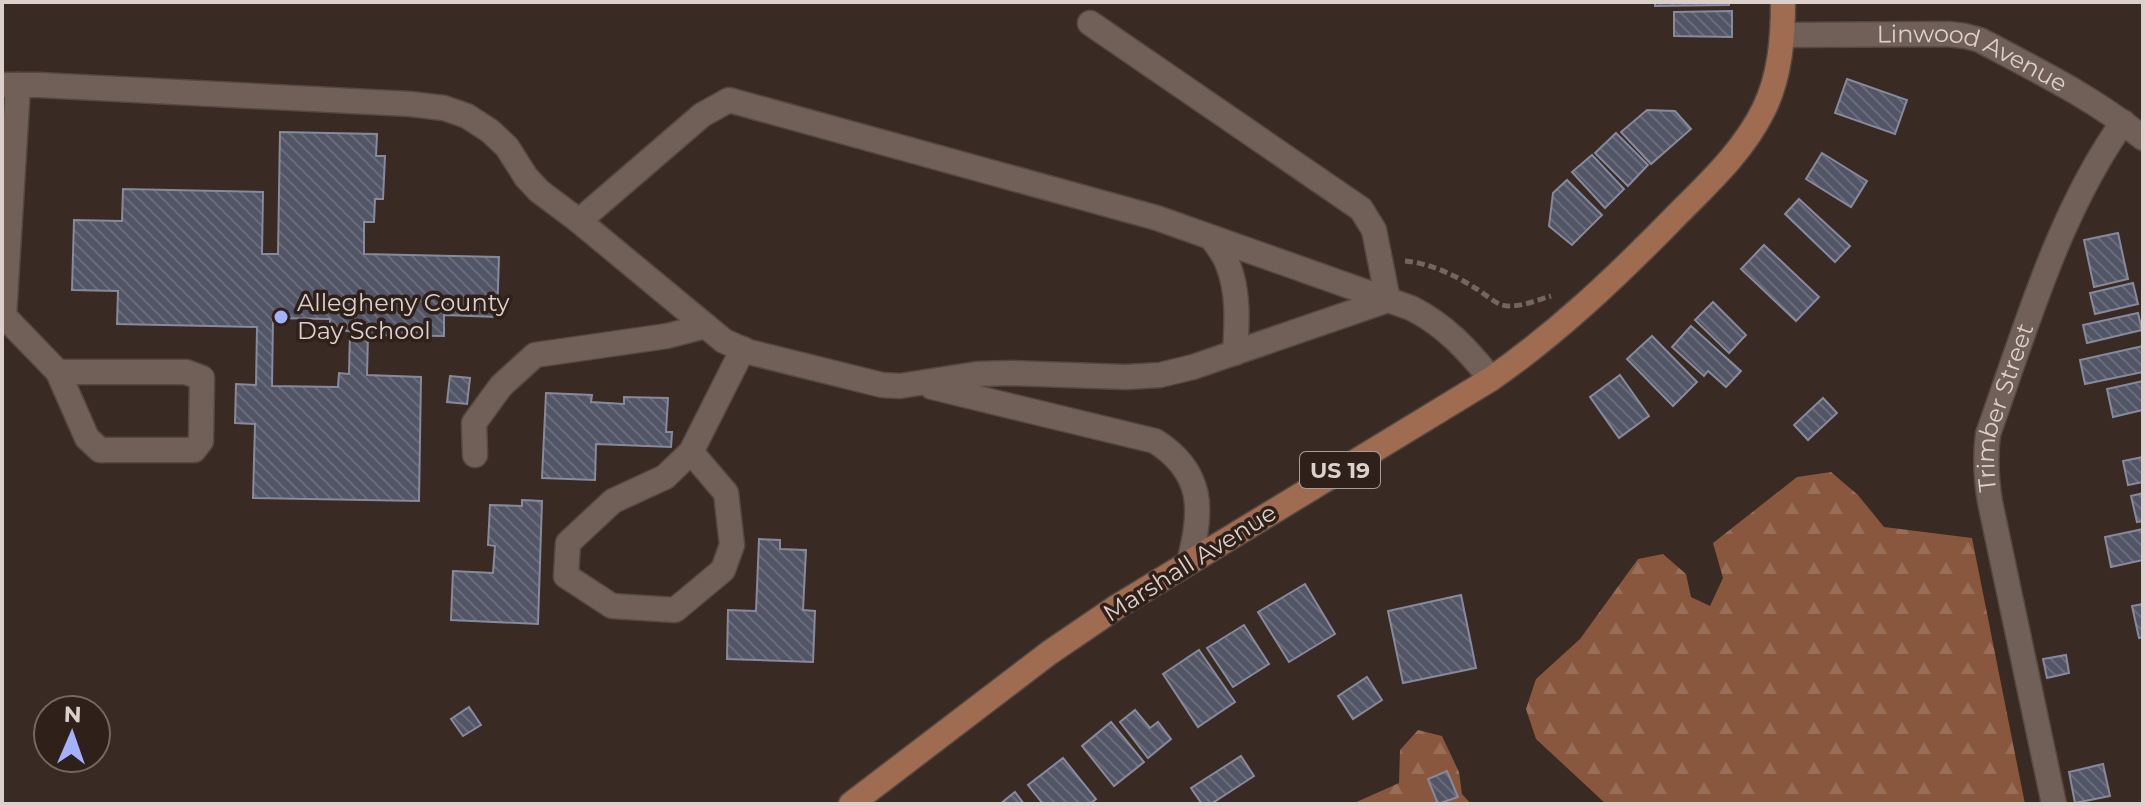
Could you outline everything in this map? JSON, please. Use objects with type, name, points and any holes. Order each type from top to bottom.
[{"type":"main road","name":"Marshall Avenue","points":[[851,804],[1049,653],[1118,606],[1491,379],[1525,356],[1583,308],[1702,190],[1750,133],[1774,82],[1783,35],[1783,2]]},
{"type":"street","points":[[1090,23],[1361,209],[1374,230],[1388,300]]},
{"type":"street","name":"Linwood Avenue","points":[[1783,35],[1948,34],[1980,40],[2082,94],[2143,138]]},
{"type":"street","points":[[58,372],[186,372],[202,378],[201,441],[194,450],[100,450],[87,438],[58,372],[3,317],[10,85],[444,108],[467,116],[490,131],[507,147],[532,184],[724,341],[743,349],[882,385],[900,386],[977,374],[1160,375],[1193,367],[1388,300]]},
{"type":"street","points":[[579,221],[702,115],[729,100],[1157,218],[1388,300],[1428,316],[1444,328],[1491,379]]},
{"type":"street","name":"Trimber Street","points":[[2054,804],[1990,502],[1986,450],[1988,434],[2056,247],[2100,155],[2123,122]]},
{"type":"street","points":[[1212,238],[1228,265],[1235,294],[1238,321],[1235,353]]},
{"type":"street","points":[[475,455],[474,423],[501,386],[535,355],[667,336],[706,326]]},
{"type":"street","points":[[691,452],[726,493],[732,545],[723,570],[675,610],[612,606],[566,576],[568,543],[613,501],[665,477],[691,452],[743,349]]},
{"type":"street","points":[[918,383],[1155,441],[1185,467],[1196,491],[1197,533],[1189,562]]},
{"type":"path","points":[[1380,263],[1408,261],[1423,264],[1472,286],[1500,304],[1512,306],[1555,295]]},
{"type":"green space","points":[[1831,472],[1858,495],[1884,527],[1972,538],[2025,804],[1606,804],[1536,739],[1526,709],[1536,679],[1580,639],[1638,559],[1663,554],[1686,574],[1691,597],[1710,606],[1723,578],[1713,543],[1797,477]]},
{"type":"green space","points":[[1418,730],[1442,736],[1459,772],[1462,794],[1471,804],[1352,804],[1399,783],[1400,750]]},
{"type":"building","points":[[1655,2],[1729,2],[1729,5],[1655,6]]},
{"type":"building","points":[[1732,11],[1732,37],[1674,36],[1674,12]]},
{"type":"building","points":[[1847,79],[1907,100],[1895,134],[1835,113]]},
{"type":"building","points":[[1647,110],[1675,111],[1691,129],[1651,164],[1621,132]]},
{"type":"building","name":"Allegheny County Day School","points":[[280,132],[377,134],[376,156],[385,156],[383,199],[375,199],[374,222],[364,222],[364,254],[499,257],[497,317],[444,315],[444,336],[368,335],[367,375],[421,377],[419,501],[253,498],[255,424],[235,423],[236,384],[256,385],[257,327],[117,324],[118,291],[72,290],[74,220],[122,221],[123,189],[263,192],[262,254],[278,254]],"holes":[[[273,318],[330,319],[330,330],[350,331],[349,374],[339,373],[338,387],[272,386]]]},
{"type":"building","points":[[1616,133],[1648,165],[1628,186],[1595,153]]},
{"type":"building","points":[[1822,153],[1867,181],[1851,207],[1806,179]]},
{"type":"building","points":[[1592,155],[1624,189],[1605,208],[1572,172]]},
{"type":"building","points":[[1567,180],[1602,215],[1572,245],[1549,226],[1553,193]]},
{"type":"building","points":[[1799,199],[1850,246],[1835,262],[1785,214]]},
{"type":"building","points":[[2118,233],[2128,279],[2094,287],[2084,240]]},
{"type":"building","points":[[1764,245],[1819,297],[1796,321],[1741,269]]},
{"type":"building","points":[[2133,283],[2138,304],[2095,314],[2090,293]]},
{"type":"building","points":[[1713,302],[1746,335],[1729,353],[1695,320]]},
{"type":"building","points":[[2138,313],[2142,330],[2087,343],[2083,325]]},
{"type":"building","points":[[1691,326],[1741,371],[1726,387],[1708,371],[1704,376],[1672,347]]},
{"type":"building","points":[[1652,336],[1697,382],[1673,406],[1627,359]]},
{"type":"building","points":[[2143,346],[2143,372],[2085,384],[2080,360]]},
{"type":"building","points":[[1620,375],[1649,416],[1619,438],[1590,397]]},
{"type":"building","points":[[450,376],[470,378],[467,404],[447,402]]},
{"type":"building","points":[[2143,381],[2143,410],[2113,417],[2107,389]]},
{"type":"building","points":[[546,393],[592,395],[591,402],[624,404],[624,397],[668,398],[666,432],[672,432],[671,447],[596,444],[595,480],[542,478]]},
{"type":"building","points":[[1823,398],[1837,413],[1808,440],[1794,425]]},
{"type":"building","points":[[2143,457],[2143,482],[2128,485],[2123,461]]},
{"type":"building","points":[[2143,493],[2143,521],[2137,522],[2131,496]]},
{"type":"building","points":[[522,500],[542,501],[538,624],[451,620],[453,571],[493,573],[495,546],[488,545],[490,505],[522,506]]},
{"type":"building","points":[[2143,529],[2143,560],[2111,567],[2105,537]]},
{"type":"building","points":[[759,539],[780,540],[780,549],[806,550],[803,610],[815,611],[813,662],[727,659],[728,610],[756,611]]},
{"type":"building","points":[[1305,584],[1335,634],[1289,662],[1258,612]]},
{"type":"building","points":[[1461,595],[1476,668],[1403,683],[1388,611]]},
{"type":"building","points":[[2143,604],[2143,637],[2139,638],[2132,606]]},
{"type":"building","points":[[1244,625],[1269,664],[1233,687],[1207,648]]},
{"type":"building","points":[[1199,650],[1235,702],[1198,727],[1163,674]]},
{"type":"building","points":[[2066,655],[2069,673],[2047,678],[2043,659]]},
{"type":"building","points":[[1367,677],[1382,700],[1353,719],[1338,696]]},
{"type":"building","points":[[469,707],[481,725],[463,736],[451,719]]},
{"type":"building","points":[[1135,710],[1150,728],[1158,722],[1171,739],[1148,758],[1120,722]]},
{"type":"building","points":[[1111,722],[1144,762],[1114,786],[1082,746]]},
{"type":"building","points":[[1241,756],[1254,776],[1211,804],[1202,804],[1191,788]]},
{"type":"building","points":[[1063,758],[1096,799],[1090,804],[1043,804],[1028,785]]},
{"type":"building","points":[[2103,764],[2110,796],[2075,803],[2069,772]]},
{"type":"building","points":[[1447,771],[1458,797],[1438,804],[1428,779]]},
{"type":"building","points":[[1015,792],[1024,804],[1000,804]]},
{"type":"place","name":"Allegheny County Day School","points":[[281,317]]}]
